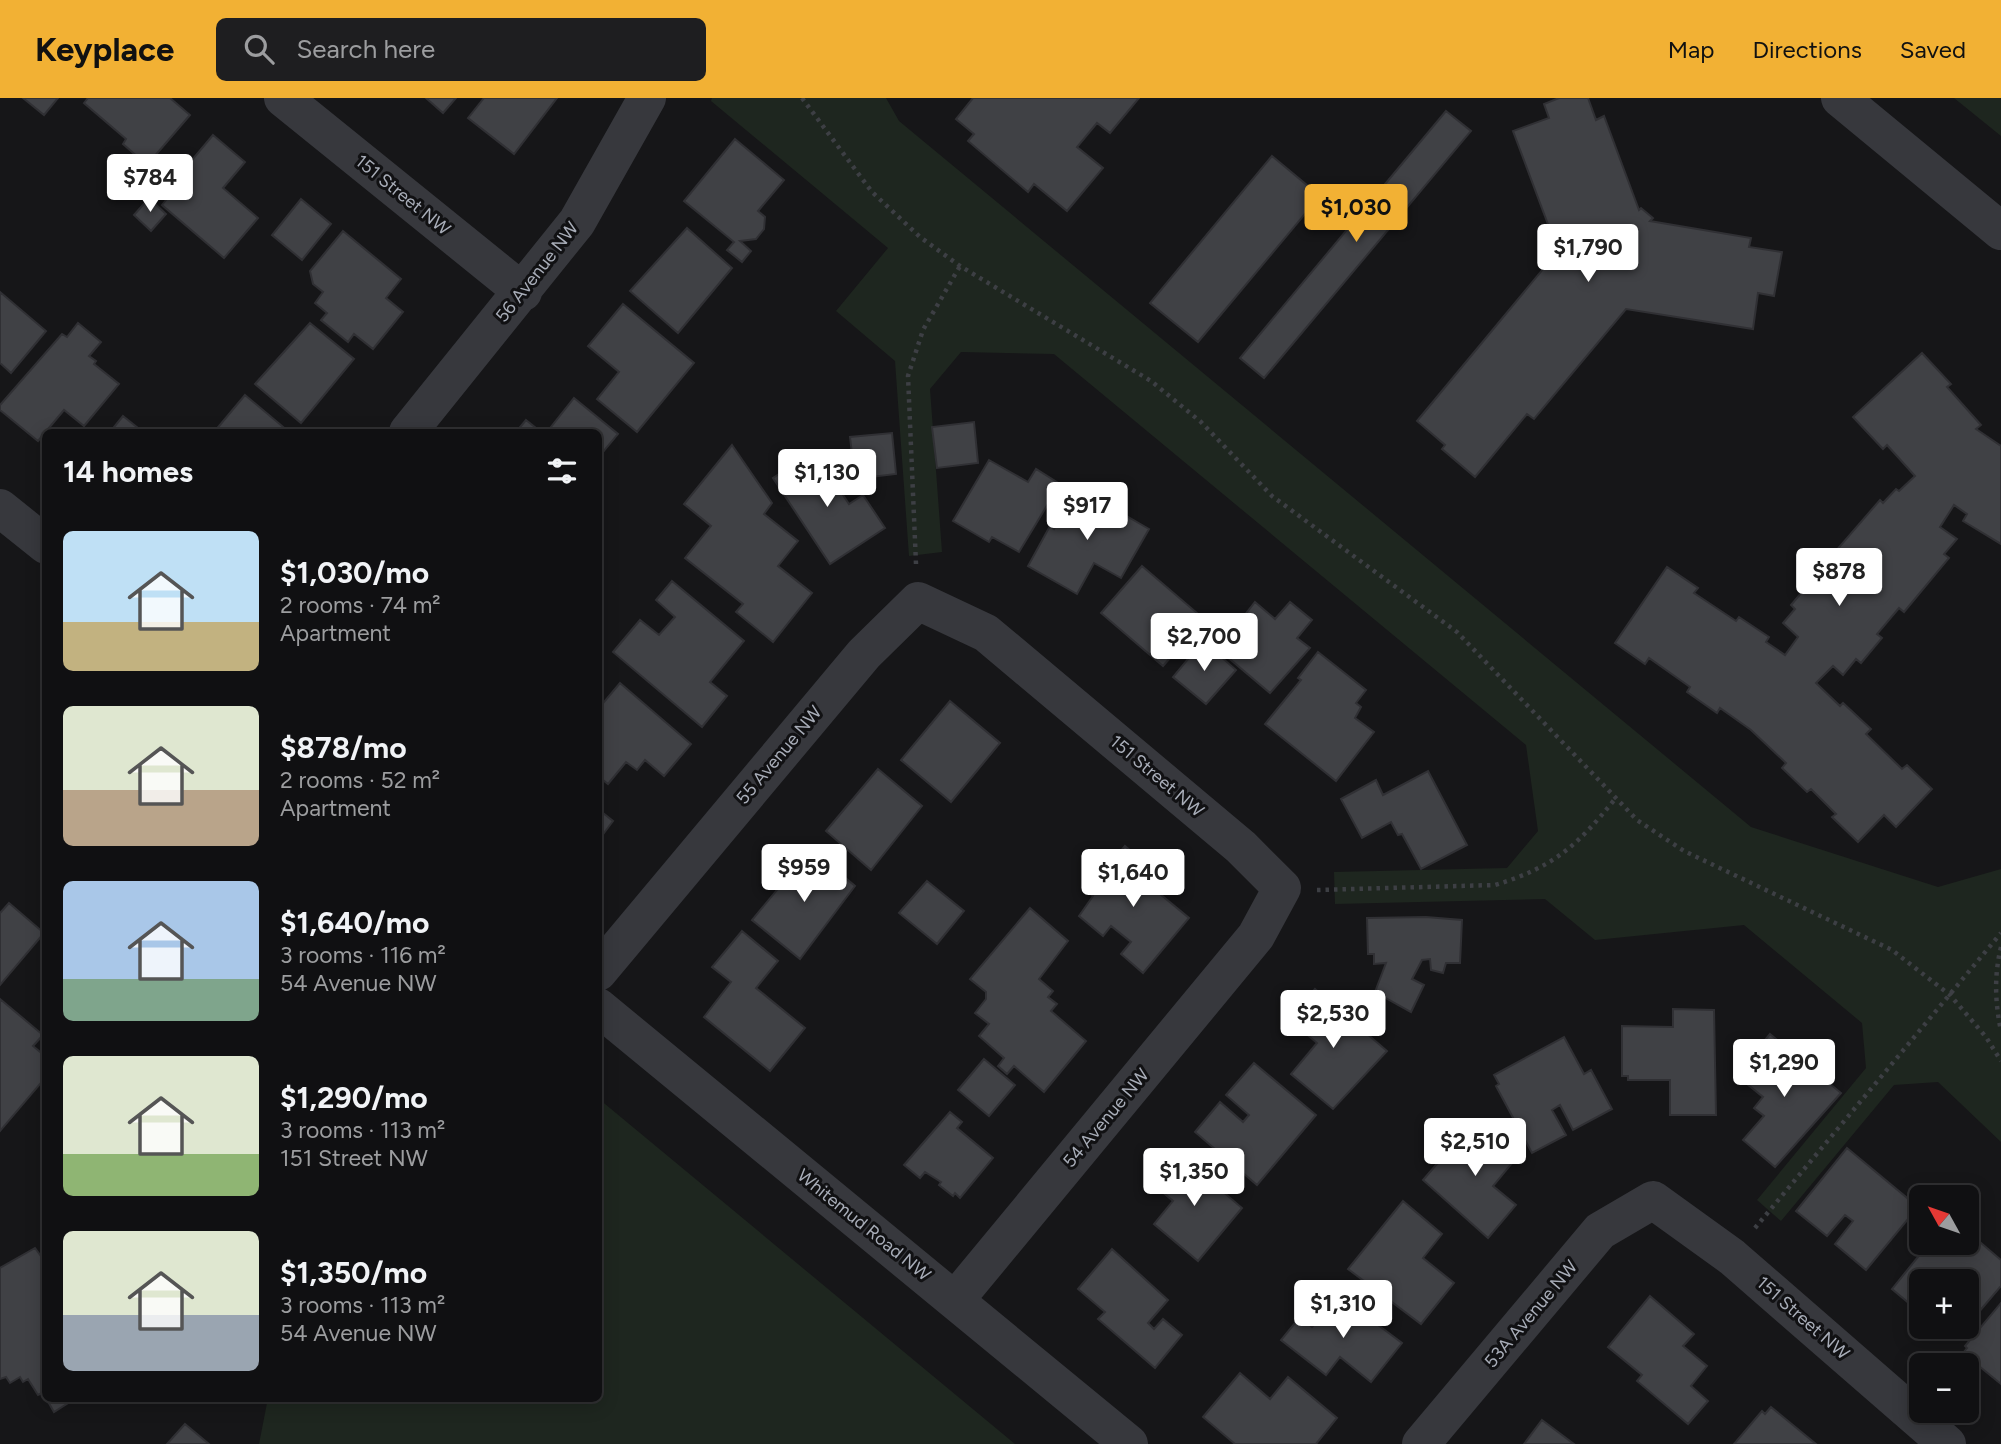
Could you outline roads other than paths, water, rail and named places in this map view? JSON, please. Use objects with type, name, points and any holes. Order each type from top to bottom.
[{"type":"street","name":"151 Street NW","points":[[283,98],[523,292]]},
{"type":"street","name":"56 Avenue NW","points":[[410,429],[577,222],[647,98]]},
{"type":"street","points":[[1840,98],[2001,231]]},
{"type":"street","points":[[0,508],[42,542]]},
{"type":"street","name":"151 Street NW","points":[[918,601],[986,633],[1241,847],[1282,888],[1256,936]]},
{"type":"street","name":"55 Avenue NW","points":[[602,967],[864,654],[918,601]]},
{"type":"street","name":"54 Avenue NW","points":[[956,1299],[1256,936]]},
{"type":"street","name":"Whitemud Road NW","points":[[602,1010],[1129,1444]]},
{"type":"street","name":"151 Street NW","points":[[1653,1199],[1732,1256],[1947,1444]]},
{"type":"street","name":"53A Avenue NW","points":[[1421,1444],[1600,1231],[1653,1199]]}]
